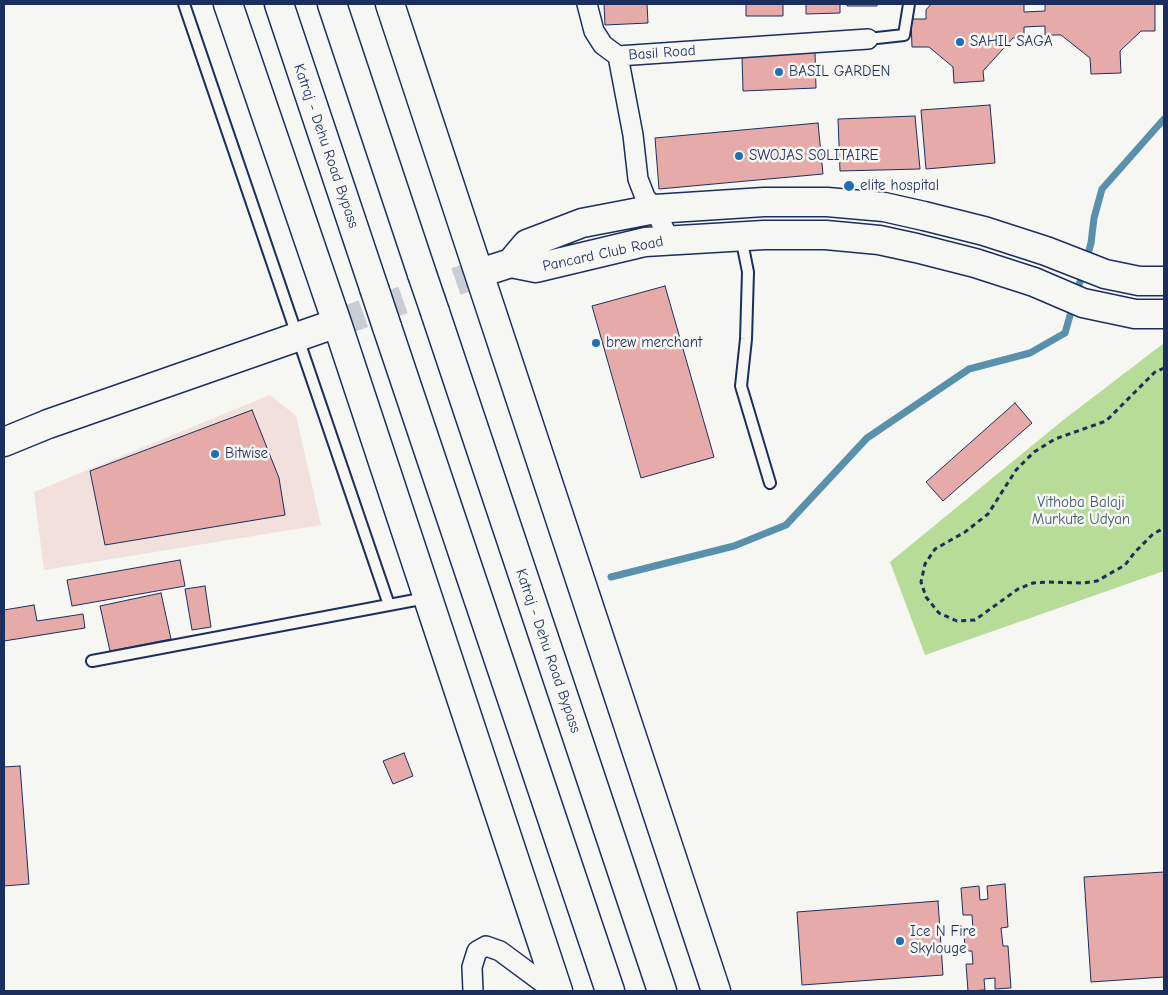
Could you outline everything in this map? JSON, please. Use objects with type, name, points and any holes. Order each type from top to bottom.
[{"type":"main road","points":[[228,4],[337,322],[521,879],[556,991]]},
{"type":"main road","name":"Katraj - Dehu Road Bypass","points":[[279,4],[610,991]]},
{"type":"main road","name":"Katraj - Dehu Road Bypass","points":[[332,4],[662,991]]},
{"type":"main road","points":[[390,4],[716,991]]},
{"type":"main road","name":"Pancard Club Road","points":[[1164,281],[1139,281],[1084,266],[984,231],[884,207],[828,202],[764,202],[655,209],[582,223],[527,244],[511,263],[536,268],[645,242],[741,236],[826,235],[879,240],[975,263],[1034,282],[1073,299],[1135,314],[1164,314]]},
{"type":"main road","points":[[480,272],[511,263]]},
{"type":"main road","points":[[1073,299],[1084,266]]},
{"type":"main road","points":[[4,442],[48,424],[337,322]]},
{"type":"street","points":[[587,4],[594,32],[604,45],[618,56]]},
{"type":"street","name":"Basil Road","points":[[669,240],[655,209],[645,197],[638,179],[641,134],[618,56],[868,39]]},
{"type":"street","points":[[473,991],[472,967],[477,951],[486,946],[500,951],[556,991]]},
{"type":"lane","points":[[184,4],[389,605]]},
{"type":"lane","points":[[868,39],[904,35],[909,4]]},
{"type":"lane","points":[[741,236],[748,272],[746,339],[741,386],[770,483]]},
{"type":"lane","points":[[92,661],[428,598]]},
{"type":"path","points":[[1164,368],[1155,372],[1106,421],[1055,439],[1034,452],[1016,470],[988,514],[965,532],[935,549],[925,564],[922,582],[926,597],[939,613],[957,621],[975,620],[1018,589],[1032,584],[1048,582],[1083,584],[1097,581],[1126,565],[1147,540],[1164,528]]},
{"type":"shaded area","name":"Bitwise","points":[[270,395],[296,416],[321,525],[44,570],[34,492]]},
{"type":"green space","name":"Vithoba Balaji Murkute Udyan","points":[[1164,343],[1164,571],[925,655],[890,562],[1062,421]]},
{"type":"building","points":[[604,4],[647,4],[648,23],[605,25]]},
{"type":"building","points":[[746,4],[783,4],[783,16],[746,16]]},
{"type":"building","points":[[806,4],[840,4],[840,13],[806,14]]},
{"type":"building","points":[[847,4],[877,4],[877,6],[847,6]]},
{"type":"building","name":"SAHIL SAGA","points":[[931,4],[1024,4],[1024,12],[1045,11],[1045,4],[1155,4],[1155,31],[1141,31],[1120,51],[1121,73],[1091,74],[1090,58],[1061,35],[1045,35],[1045,26],[1024,27],[1024,37],[1013,38],[983,71],[984,81],[954,83],[953,67],[929,47],[912,47],[911,19],[926,19],[926,10]]},
{"type":"building","name":"BASIL GARDEN","points":[[815,52],[816,88],[743,91],[742,55]]},
{"type":"building","points":[[990,105],[995,163],[926,169],[921,110]]},
{"type":"building","points":[[915,116],[920,169],[840,171],[838,119]]},
{"type":"building","name":"SWOJAS SOLITAIRE","points":[[818,123],[823,174],[659,189],[655,138]]},
{"type":"building","points":[[665,286],[714,457],[641,478],[592,306]]},
{"type":"building","points":[[1015,403],[1032,423],[943,501],[926,482]]},
{"type":"building","points":[[252,410],[279,478],[285,515],[105,545],[90,471]]},
{"type":"building","points":[[180,560],[185,586],[72,606],[67,580]]},
{"type":"building","points":[[205,586],[211,627],[192,630],[185,589]]},
{"type":"building","points":[[161,593],[171,639],[110,651],[100,606]]},
{"type":"building","points":[[34,605],[37,621],[83,614],[85,628],[4,641],[4,610]]},
{"type":"building","points":[[404,753],[413,776],[393,784],[383,761]]},
{"type":"building","points":[[20,766],[29,884],[4,886],[4,767]]},
{"type":"building","points":[[1164,872],[1164,977],[1091,982],[1084,877]]},
{"type":"building","points":[[1005,884],[1008,927],[1001,928],[1003,946],[1008,946],[1011,988],[995,989],[995,978],[984,979],[985,990],[968,991],[966,964],[973,964],[972,951],[965,951],[964,930],[973,929],[972,915],[963,915],[961,888],[979,886],[980,900],[988,899],[987,886]]},
{"type":"building","points":[[938,901],[943,975],[802,985],[797,912]]},
{"type":"waterway","points":[[1086,261],[1091,243],[1094,218],[1102,189],[1164,119]]},
{"type":"waterway","points":[[1076,295],[1083,272]]},
{"type":"waterway","points":[[611,577],[734,546],[786,525],[867,438],[969,369],[1030,353],[1065,333],[1073,305]]},
{"type":"tunnel","points":[[337,323],[480,273]]},
{"type":"place","name":"SAHIL SAGA","points":[[960,42]]},
{"type":"place","name":"BASIL GARDEN","points":[[779,72]]},
{"type":"place","name":"SWOJAS SOLITAIRE","points":[[739,156]]},
{"type":"place","name":"elite hospital","points":[[849,186]]},
{"type":"place","name":"brew merchant","points":[[596,343]]},
{"type":"place","name":"Bitwise","points":[[215,454]]},
{"type":"place","name":"Ice N Fire Skylouge","points":[[900,941]]}]
